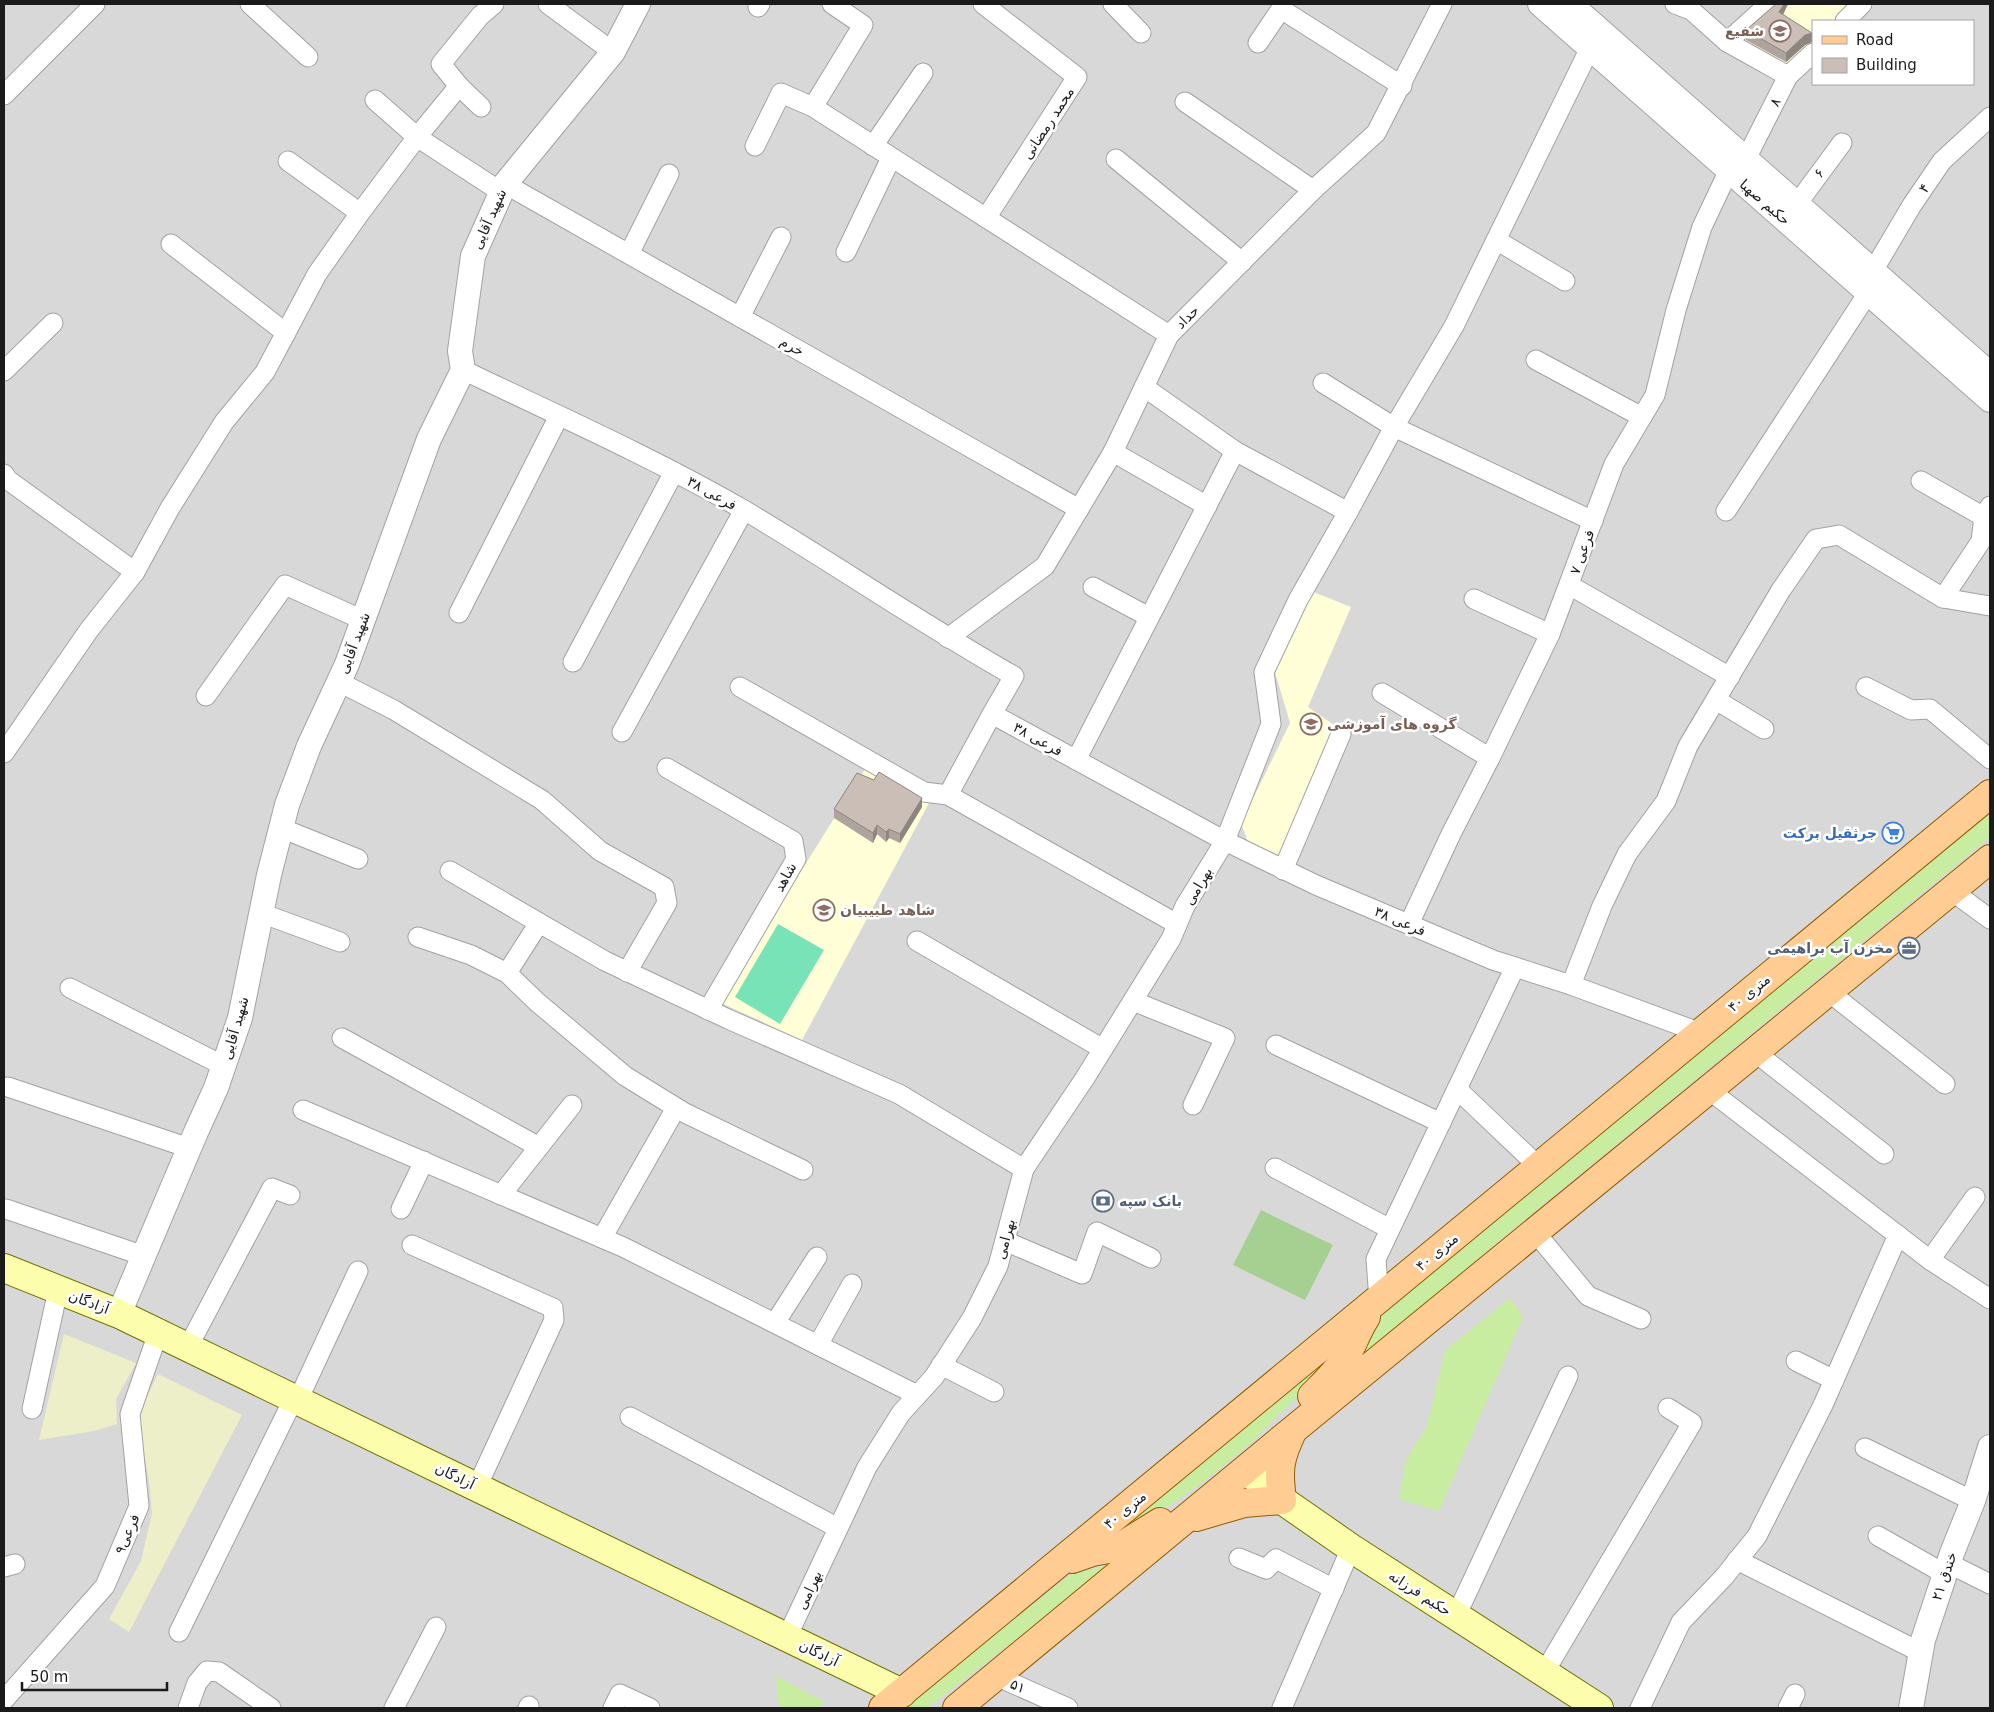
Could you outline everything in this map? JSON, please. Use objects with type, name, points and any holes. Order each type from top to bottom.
[{"type":"main road","name":"۴۰ متری","points":[[892,1700],[1990,794]]},
{"type":"main road","points":[[957,1708],[1990,859]]},
{"type":"main road","name":"آزادگان","points":[[4,1268],[119,1314],[787,1637],[892,1700]]},
{"type":"main road","points":[[1246,1470],[1255,1446],[1334,1374],[1345,1358],[1357,1330],[1379,1300]]},
{"type":"main road","points":[[1182,1522],[1244,1503],[1282,1500],[1278,1474],[1284,1451],[1293,1430]]},
{"type":"main road","points":[[1060,1563],[1092,1552],[1120,1547],[1174,1513],[1227,1470],[1246,1470]]},
{"type":"main road","name":"حکیم فرزانه","points":[[1246,1470],[1282,1500],[1351,1548],[1598,1708]]},
{"type":"street","points":[[4,95],[95,4]]},
{"type":"street","points":[[250,4],[308,57]]},
{"type":"street","points":[[481,108],[441,64],[480,16],[494,4]]},
{"type":"street","points":[[548,4],[613,52]]},
{"type":"street","name":"شهید آقایی","points":[[119,1314],[216,1088],[240,1018],[261,913],[287,806],[309,746],[339,682],[363,620],[429,439],[464,370],[460,351],[473,256],[503,188],[613,52],[638,4]]},
{"type":"street","points":[[813,107],[863,25],[832,4]]},
{"type":"street","name":"محمد رمضانی","points":[[983,4],[1077,77],[986,218]]},
{"type":"street","name":"حکیم صهبا","points":[[1540,4],[1590,48],[1737,164],[1797,204],[1871,282],[1990,400]]},
{"type":"street","name":"حکیم صهبا","points":[[1570,4],[1737,164],[1871,282],[1990,374]]},
{"type":"street","points":[[1727,42],[1769,4]]},
{"type":"street","points":[[1846,20],[1862,4]]},
{"type":"street","points":[[1119,6],[1141,33]]},
{"type":"street","name":"حداد","points":[[948,638],[1045,566],[1113,452],[1169,335],[1313,190],[1376,133],[1402,86],[1437,6]]},
{"type":"street","points":[[1687,6],[1727,42],[1788,76]]},
{"type":"street","points":[[1258,43],[1282,8],[1402,86]]},
{"type":"street","name":"بهرامی","points":[[787,1637],[867,1467],[901,1413],[934,1377],[972,1318],[998,1266],[1024,1169],[1103,1049],[1171,939],[1185,906],[1225,841],[1271,724],[1264,672],[1298,600],[1394,427],[1454,326],[1590,48]]},
{"type":"street","name":"۸","points":[[1737,164],[1788,76],[1812,54]]},
{"type":"street","points":[[873,146],[923,73]]},
{"type":"street","points":[[4,753],[89,630],[135,572],[170,508],[224,422],[265,372],[318,274],[360,212],[417,137],[459,86]]},
{"type":"street","points":[[755,146],[781,93],[813,107],[1169,335]]},
{"type":"street","name":"خرم","points":[[375,100],[417,137],[503,188],[629,254],[1080,508]]},
{"type":"street","points":[[1185,102],[1313,190]]},
{"type":"street","name":"۴","points":[[1726,511],[1871,282],[1912,204],[1942,161],[1990,117]]},
{"type":"street","name":"۶","points":[[1797,204],[1842,143]]},
{"type":"street","points":[[846,252],[891,158]]},
{"type":"street","points":[[1116,159],[1242,262]]},
{"type":"street","points":[[288,161],[360,212]]},
{"type":"street","name":"فرعی ۷","points":[[1409,924],[1451,834],[1550,634],[1614,464],[1655,395],[1676,310],[1702,227],[1737,164]]},
{"type":"street","points":[[629,254],[669,174]]},
{"type":"street","points":[[740,317],[782,237]]},
{"type":"street","points":[[1496,240],[1565,281]]},
{"type":"street","points":[[171,244],[286,333]]},
{"type":"street","points":[[4,371],[53,323]]},
{"type":"street","points":[[1536,360],[1642,417]]},
{"type":"street","name":"فرعی ۳۸","points":[[464,370],[674,472],[744,510],[948,638],[1014,676],[992,714],[1225,841],[1283,870],[1493,960],[1571,984],[1701,1033]]},
{"type":"street","points":[[1323,383],[1394,427],[1593,521]]},
{"type":"street","points":[[1144,387],[1235,450],[1348,512]]},
{"type":"street","points":[[459,613],[559,416]]},
{"type":"street","points":[[1076,760],[1235,450]]},
{"type":"street","points":[[1113,452],[1207,506]]},
{"type":"street","points":[[573,662],[674,472]]},
{"type":"street","points":[[4,474],[8,480],[135,572]]},
{"type":"street","points":[[1921,481],[1987,512],[1981,541],[1943,598]]},
{"type":"street","points":[[622,732],[744,510]]},
{"type":"street","points":[[1571,984],[1602,906],[1627,854],[1666,801],[1688,746],[1782,590],[1816,539],[1838,535],[1943,598],[1990,606]]},
{"type":"street","points":[[206,696],[285,585],[363,620]]},
{"type":"street","points":[[1569,585],[1730,677]]},
{"type":"street","points":[[1093,587],[1149,617]]},
{"type":"street","points":[[1474,598],[1550,634]]},
{"type":"street","points":[[339,682],[394,710],[542,800],[600,851],[664,887],[667,903],[627,972]]},
{"type":"street","points":[[740,687],[924,792],[948,795],[1178,924]]},
{"type":"street","points":[[1866,687],[1911,710],[1930,709],[1990,759]]},
{"type":"street","points":[[1382,693],[1490,758]]},
{"type":"street","points":[[1716,700],[1764,729]]},
{"type":"street","points":[[948,795],[992,714]]},
{"type":"street","points":[[1283,870],[1341,734]]},
{"type":"street","name":"شاهد","points":[[667,768],[793,841],[796,859],[708,1010]]},
{"type":"street","points":[[281,828],[358,859]]},
{"type":"street","points":[[450,871],[627,972],[708,1010],[899,1094],[1024,1169]]},
{"type":"street","points":[[1952,891],[1990,919]]},
{"type":"street","points":[[261,913],[340,942]]},
{"type":"street","points":[[507,973],[539,923]]},
{"type":"street","points":[[418,937],[471,955],[507,973],[537,1002],[625,1076],[676,1108],[803,1170]]},
{"type":"street","points":[[917,941],[1103,1049]]},
{"type":"street","points":[[1379,1300],[1376,1259],[1514,967]]},
{"type":"street","points":[[70,988],[224,1066]]},
{"type":"street","points":[[1829,992],[1945,1084]]},
{"type":"street","points":[[1133,1000],[1225,1038],[1193,1105]]},
{"type":"street","points":[[342,1038],[539,1147]]},
{"type":"street","points":[[1276,1045],[1441,1123]]},
{"type":"street","points":[[1755,1052],[1884,1154]]},
{"type":"street","points":[[8,1087],[190,1148]]},
{"type":"street","points":[[1457,1089],[1538,1168]]},
{"type":"street","points":[[1709,1090],[1930,1260],[1990,1299]]},
{"type":"street","points":[[501,1195],[572,1105]]},
{"type":"street","points":[[602,1238],[676,1108]]},
{"type":"street","points":[[303,1110],[602,1238],[917,1395]]},
{"type":"street","points":[[401,1209],[424,1161]]},
{"type":"street","points":[[1275,1168],[1390,1229]]},
{"type":"street","points":[[188,1347],[272,1188],[290,1195]]},
{"type":"street","points":[[1930,1260],[1975,1197]]},
{"type":"street","points":[[6,1209],[144,1256]]},
{"type":"street","points":[[1005,1241],[1082,1274],[1097,1232],[1151,1258]]},
{"type":"street","points":[[1535,1232],[1588,1296],[1641,1319]]},
{"type":"street","points":[[1640,1708],[1681,1622],[1758,1536],[1834,1380],[1898,1235]]},
{"type":"street","points":[[412,1245],[553,1308],[554,1320],[477,1487]]},
{"type":"street","points":[[775,1324],[817,1258]]},
{"type":"street","points":[[179,1632],[358,1271]]},
{"type":"street","points":[[818,1345],[852,1284]]},
{"type":"street","points":[[32,1409],[58,1290]]},
{"type":"street","name":"فرعی۹","points":[[4,1700],[105,1586],[139,1506],[130,1414],[158,1333]]},
{"type":"street","points":[[1796,1361],[1834,1380]]},
{"type":"street","points":[[941,1365],[994,1392]]},
{"type":"street","points":[[1456,1616],[1568,1376]]},
{"type":"street","points":[[1544,1673],[1692,1423],[1668,1408]]},
{"type":"street","points":[[630,1417],[838,1528]]},
{"type":"street","name":"۲۱ خندق","points":[[1911,1708],[1920,1652],[1947,1568],[1973,1501],[1990,1447]]},
{"type":"street","points":[[1865,1448],[1973,1501]]},
{"type":"street","points":[[1878,1536],[1947,1568],[1990,1584]]},
{"type":"street","points":[[1282,1708],[1351,1548]]},
{"type":"street","points":[[1239,1558],[1266,1569],[1276,1558],[1334,1589]]},
{"type":"street","points":[[1737,1560],[1920,1652]]},
{"type":"street","points":[[394,1708],[436,1627]]},
{"type":"street","points":[[188,1708],[197,1683],[207,1671],[219,1672],[266,1707]]},
{"type":"street","name":"۵۱","points":[[996,1676],[1068,1708]]},
{"type":"street","points":[[613,1708],[620,1694],[650,1708]]},
{"type":"shaded area","points":[[4,4],[1990,4],[1990,1708],[4,1708]]},
{"type":"shaded area","name":"شفیع","points":[[1784,4],[1853,4],[1837,20],[1812,20],[1812,47],[1787,68],[1736,41]]},
{"type":"shaded area","name":"گروه های آموزشی","points":[[1311,591],[1351,607],[1308,707],[1334,725],[1280,858],[1248,842],[1241,823],[1290,723],[1274,669]]},
{"type":"shaded area","name":"شاهد طبیبیان","points":[[865,769],[929,803],[802,1040],[719,1002]]},
{"type":"shaded area","points":[[64,1334],[136,1363],[116,1399],[117,1424],[94,1431],[39,1440]]},
{"type":"shaded area","points":[[158,1374],[242,1415],[129,1632],[109,1619],[141,1561],[152,1513],[149,1481],[141,1436],[141,1408]]},
{"type":"green space","points":[[1990,808],[1990,837],[1494,1245],[1351,1370],[1376,1320],[1401,1294]]},
{"type":"green space","points":[[778,924],[824,950],[780,1024],[735,997]]},
{"type":"green space","points":[[1261,1210],[1333,1245],[1305,1300],[1233,1265]]},
{"type":"green space","points":[[1510,1298],[1523,1317],[1439,1511],[1399,1499],[1406,1460],[1427,1426],[1445,1350]]},
{"type":"green space","points":[[1325,1356],[1325,1368],[1250,1444],[1203,1482],[1132,1532],[1093,1544]]},
{"type":"green space","points":[[1119,1560],[927,1708],[904,1708],[1072,1573],[1094,1569]]},
{"type":"green space","points":[[776,1676],[825,1702],[818,1708],[779,1708]]},
{"type":"building","points":[[1776,4],[1784,4],[1779,12],[1812,33],[1805,35],[1786,53],[1746,30]]},
{"type":"building","points":[[879,772],[922,798],[900,834],[889,829],[886,832],[877,825],[873,833],[834,809],[857,773],[874,780]]},
{"type":"place","name":"شفیع","points":[[1780,31]]},
{"type":"place","name":"گروه های آموزشی","points":[[1311,724]]},
{"type":"place","name":"جرثقیل برکت","points":[[1893,833]]},
{"type":"place","name":"شاهد طبیبیان","points":[[824,910]]},
{"type":"place","name":"مخزن آب براهیمی","points":[[1909,948]]},
{"type":"place","name":"بانک سپه","points":[[1103,1201]]}]
